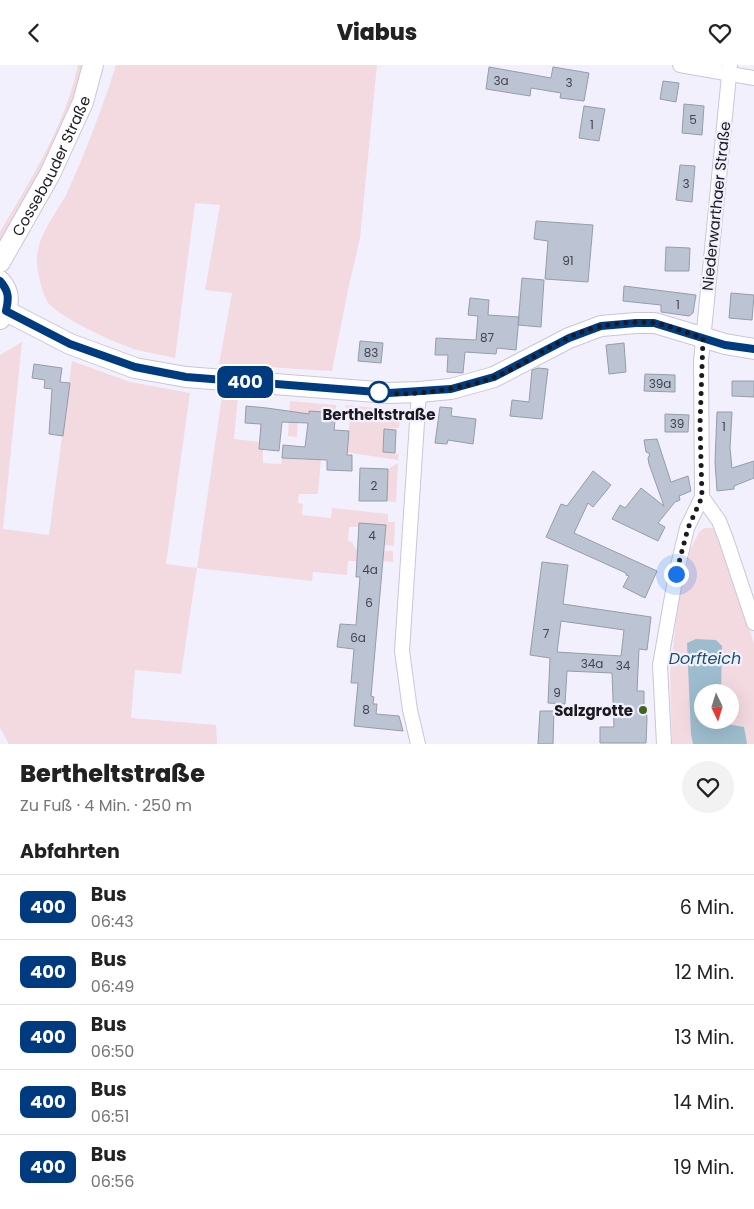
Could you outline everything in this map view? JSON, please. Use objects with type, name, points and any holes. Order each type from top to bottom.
[{"type":"street","name":"Cossebauder Straße","points":[[0,262],[54,165],[84,101],[93,65]]},
{"type":"street","points":[[680,65],[729,69],[754,78]]},
{"type":"street","name":"Niederwarthaer Straße","points":[[702,497],[700,415],[703,338],[729,69]]},
{"type":"street","points":[[0,281],[6,289],[9,299],[3,315],[70,344],[135,367],[160,373],[253,383],[389,393],[451,389],[494,377],[569,338],[601,326],[636,323],[654,323],[725,345],[754,349]]},
{"type":"street","points":[[418,744],[410,710],[402,651],[419,392]]},
{"type":"street","points":[[702,497],[719,521],[754,623]]},
{"type":"street","points":[[664,744],[660,665],[676,574],[688,528],[702,497]]},
{"type":"shaded area","points":[[78,65],[84,65],[81,80],[55,146],[0,244],[0,232],[35,172],[56,131],[72,88]]},
{"type":"shaded area","points":[[116,65],[377,65],[360,238],[332,371],[219,364],[232,293],[205,290],[220,205],[195,203],[175,358],[136,350],[111,340],[57,311],[47,301],[39,276],[37,263],[38,249],[44,232],[67,193],[81,161]]},
{"type":"shaded area","points":[[22,342],[3,529],[49,535],[72,361],[130,382],[190,393],[166,564],[197,568],[181,674],[135,670],[131,718],[216,725],[217,744],[9,744],[0,728],[0,355]]},
{"type":"shaded area","points":[[222,396],[238,397],[234,439],[260,442],[259,449],[263,450],[263,463],[281,464],[282,458],[313,460],[321,457],[318,494],[299,494],[298,503],[303,504],[302,515],[331,518],[332,508],[388,514],[388,522],[395,522],[394,546],[385,545],[386,525],[360,524],[359,527],[349,527],[348,541],[352,542],[356,549],[393,551],[393,562],[383,561],[383,557],[358,556],[357,561],[348,561],[347,575],[313,572],[312,581],[197,568]]},
{"type":"shaded area","points":[[290,401],[336,405],[336,413],[309,411],[308,421],[298,420],[297,437],[288,436]]},
{"type":"shaded area","points":[[345,405],[397,410],[400,418],[399,428],[384,429],[383,452],[399,454],[398,460],[338,451],[347,447],[350,416]]},
{"type":"shaded area","points":[[398,463],[396,502],[387,501],[388,469]]},
{"type":"shaded area","points":[[704,528],[713,528],[734,578],[754,644],[754,744],[672,744],[670,673],[679,595],[690,550],[699,532]]},
{"type":"water","name":"Dorfteich","points":[[696,639],[716,640],[722,646],[721,684],[694,684],[694,729],[739,729],[739,726],[744,727],[747,744],[693,744],[687,643]]},
{"type":"building","points":[[489,67],[551,78],[553,67],[589,73],[584,101],[560,98],[561,93],[531,88],[530,96],[486,89]]},
{"type":"building","points":[[663,81],[679,83],[676,102],[660,99]]},
{"type":"building","points":[[684,104],[704,106],[702,135],[682,133]]},
{"type":"building","points":[[584,106],[605,109],[599,141],[579,138]]},
{"type":"building","points":[[680,165],[695,166],[692,202],[676,200]]},
{"type":"building","points":[[536,221],[593,225],[588,282],[545,279],[548,241],[534,239]]},
{"type":"building","points":[[666,247],[690,248],[689,271],[665,271]]},
{"type":"building","points":[[522,278],[544,280],[541,327],[518,325]]},
{"type":"building","points":[[624,286],[696,295],[693,313],[689,316],[661,312],[661,305],[623,301]]},
{"type":"building","points":[[731,293],[754,295],[752,320],[729,318]]},
{"type":"building","points":[[470,298],[489,300],[488,315],[519,317],[516,350],[497,348],[496,354],[465,352],[463,373],[447,372],[448,355],[435,355],[436,338],[476,340],[478,316],[468,315]]},
{"type":"building","points":[[360,341],[383,343],[381,363],[358,361]]},
{"type":"building","points":[[624,343],[626,372],[609,374],[606,345]]},
{"type":"building","points":[[34,364],[62,368],[60,382],[70,383],[63,436],[49,434],[52,389],[44,388],[45,380],[32,378]]},
{"type":"building","points":[[538,368],[548,369],[542,419],[510,416],[512,400],[529,402],[532,370]]},
{"type":"building","points":[[645,374],[675,375],[675,392],[644,391]]},
{"type":"building","points":[[732,381],[754,381],[754,397],[732,396]]},
{"type":"building","points":[[246,406],[309,414],[309,411],[336,413],[334,430],[349,431],[347,455],[352,455],[352,471],[327,470],[327,460],[282,458],[283,445],[305,447],[308,423],[282,422],[279,451],[259,449],[261,424],[245,423]]},
{"type":"building","points":[[440,407],[452,408],[451,416],[476,419],[473,444],[448,440],[447,444],[435,443]]},
{"type":"building","points":[[717,412],[732,412],[730,448],[732,468],[754,461],[754,478],[734,486],[734,489],[717,491],[715,462]]},
{"type":"building","points":[[665,414],[689,415],[688,432],[665,432]]},
{"type":"building","points":[[384,429],[396,430],[395,453],[383,452]]},
{"type":"building","points":[[657,439],[671,482],[688,476],[691,491],[679,496],[680,500],[675,502],[658,523],[665,527],[658,541],[612,519],[620,505],[625,508],[641,488],[664,506],[649,464],[648,458],[650,454],[646,452],[644,440]]},
{"type":"building","points":[[360,468],[388,469],[387,501],[359,501]]},
{"type":"building","points":[[593,471],[611,485],[593,507],[588,503],[574,533],[657,571],[645,598],[623,587],[629,576],[626,573],[546,537],[561,504],[567,506]]},
{"type":"building","points":[[359,523],[386,525],[371,696],[374,697],[373,704],[377,704],[376,714],[399,716],[403,731],[354,726],[358,683],[351,683],[354,649],[337,647],[340,624],[356,625],[360,577],[356,577]]},
{"type":"building","points":[[542,562],[568,565],[563,604],[651,617],[647,650],[639,649],[637,691],[644,691],[644,706],[646,706],[647,719],[646,743],[600,743],[600,727],[614,727],[612,673],[567,671],[565,704],[548,703],[550,658],[530,655]],"holes":[[[561,621],[624,630],[621,656],[557,652]]]},
{"type":"building","points":[[540,711],[554,711],[553,744],[538,744]]},
{"type":"bus line","name":"400","points":[[0,281],[6,289],[9,299],[6,311],[70,344],[135,367],[186,377],[389,393],[451,389],[494,377],[569,338],[601,326],[636,323],[654,323],[725,345],[754,349]]},
{"type":"place","name":"Bertheltstraße","points":[[379,392]]},
{"type":"place","name":"Salzgrotte","points":[[643,710]]},
{"type":"route","points":[[379,392],[419,392],[451,389],[494,377],[569,338],[601,326],[654,323],[703,338],[700,425],[702,497],[688,528],[676,574]]}]
